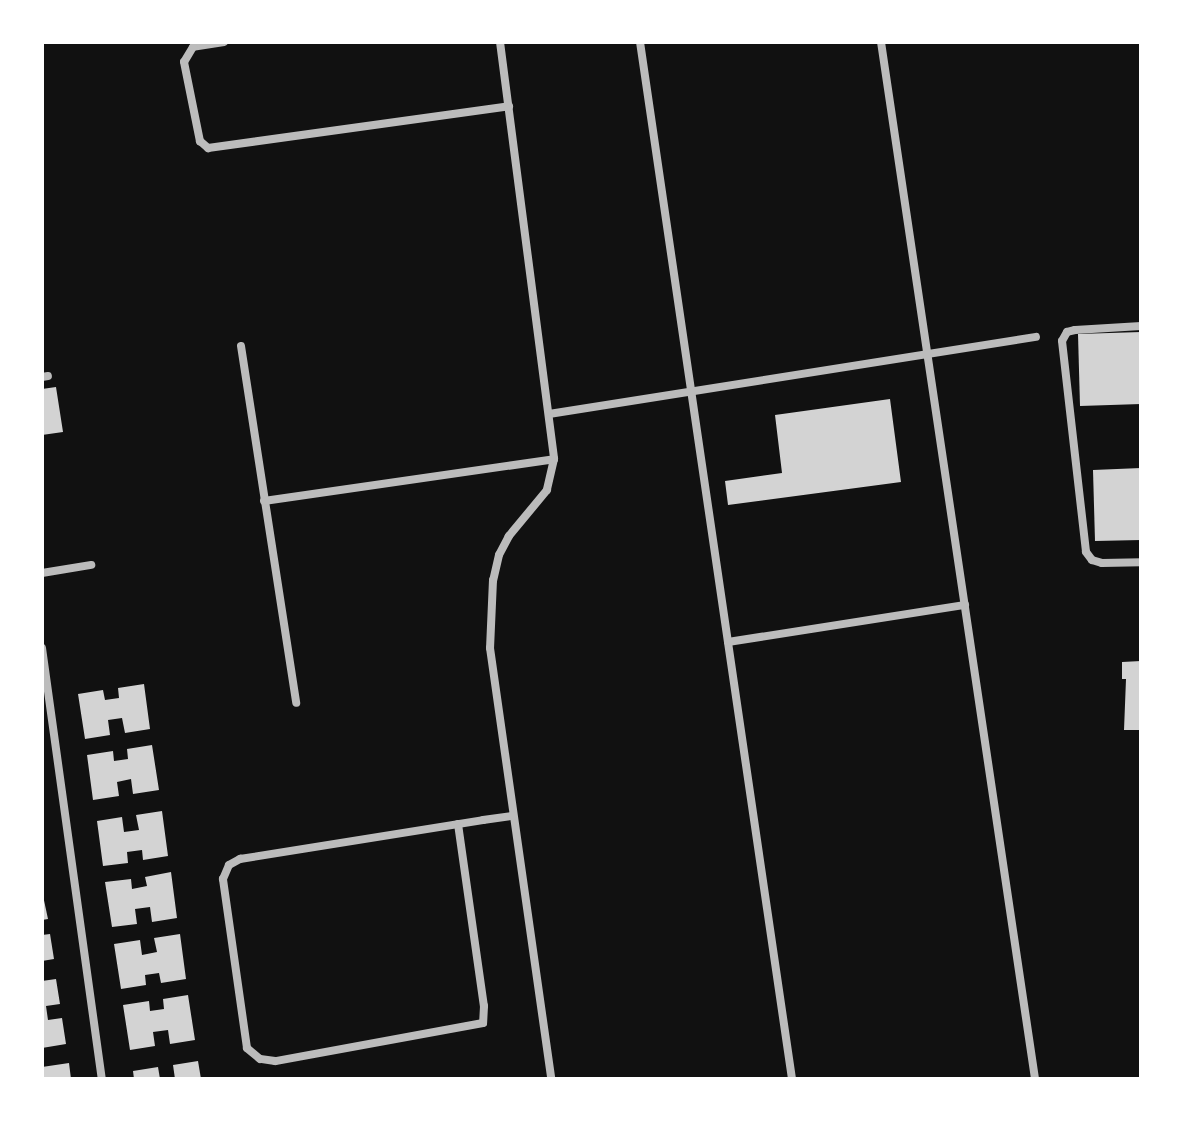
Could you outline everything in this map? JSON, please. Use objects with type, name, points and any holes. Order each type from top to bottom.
[{"type":"street","points":[[224,42],[193,47],[184,62],[200,141],[208,148],[509,106]]},
{"type":"street","points":[[500,42],[554,459],[547,490],[509,536],[493,580],[490,648],[551,1079]]},
{"type":"street","points":[[640,42],[792,1079]]},
{"type":"street","points":[[881,42],[1035,1079]]},
{"type":"street","points":[[1141,326],[1075,330],[1067,332],[1062,341],[1086,552],[1092,560],[1102,563],[1141,562]]},
{"type":"street","points":[[549,414],[1036,337]]},
{"type":"street","points":[[241,346],[296,703]]},
{"type":"street","points":[[264,501],[554,459]]},
{"type":"street","points":[[42,573],[91,565]]},
{"type":"street","points":[[728,642],[965,605]]},
{"type":"street","points":[[42,648],[102,1079]]},
{"type":"street","points":[[458,824],[484,1006],[483,1023],[270,1062],[260,1059],[247,1048],[223,879],[229,865],[256,857],[458,824],[513,816]]},
{"type":"building","points":[[1141,332],[1141,404],[1080,406],[1078,334]]},
{"type":"building","points":[[56,387],[63,432],[42,435],[42,389]]},
{"type":"building","points":[[890,399],[901,482],[728,505],[725,481],[782,473],[775,415]]},
{"type":"building","points":[[1141,468],[1141,540],[1095,541],[1093,470]]},
{"type":"building","points":[[1141,661],[1141,730],[1124,730],[1126,679],[1122,679],[1122,662]]},
{"type":"building","points":[[144,684],[150,729],[125,733],[122,718],[108,720],[110,735],[85,739],[78,694],[103,690],[105,700],[119,698],[118,688]]},
{"type":"building","points":[[152,745],[159,790],[133,794],[131,779],[117,782],[119,796],[93,800],[87,755],[113,751],[114,761],[128,759],[127,749]]},
{"type":"building","points":[[162,811],[168,856],[143,860],[142,850],[127,852],[128,863],[103,866],[97,821],[122,817],[124,832],[139,830],[136,815]]},
{"type":"building","points":[[171,872],[177,918],[152,922],[150,907],[135,909],[137,924],[112,927],[105,882],[131,879],[132,889],[147,886],[145,877]]},
{"type":"building","points":[[42,891],[48,919],[42,920]]},
{"type":"building","points":[[50,934],[54,959],[42,961],[42,935]]},
{"type":"building","points":[[180,934],[186,979],[161,983],[159,973],[145,975],[146,985],[121,989],[114,944],[140,940],[142,955],[157,952],[154,938]]},
{"type":"building","points":[[56,979],[60,1004],[46,1006],[48,1020],[62,1018],[66,1044],[42,1048],[42,981]]},
{"type":"building","points":[[188,995],[195,1040],[170,1044],[168,1030],[153,1032],[155,1046],[130,1050],[123,1005],[149,1001],[150,1011],[164,1009],[163,999]]},
{"type":"building","points":[[198,1061],[201,1079],[175,1079],[173,1065]]},
{"type":"building","points":[[69,1063],[71,1079],[42,1079],[42,1067]]},
{"type":"building","points":[[158,1067],[160,1079],[134,1079],[133,1071]]}]
